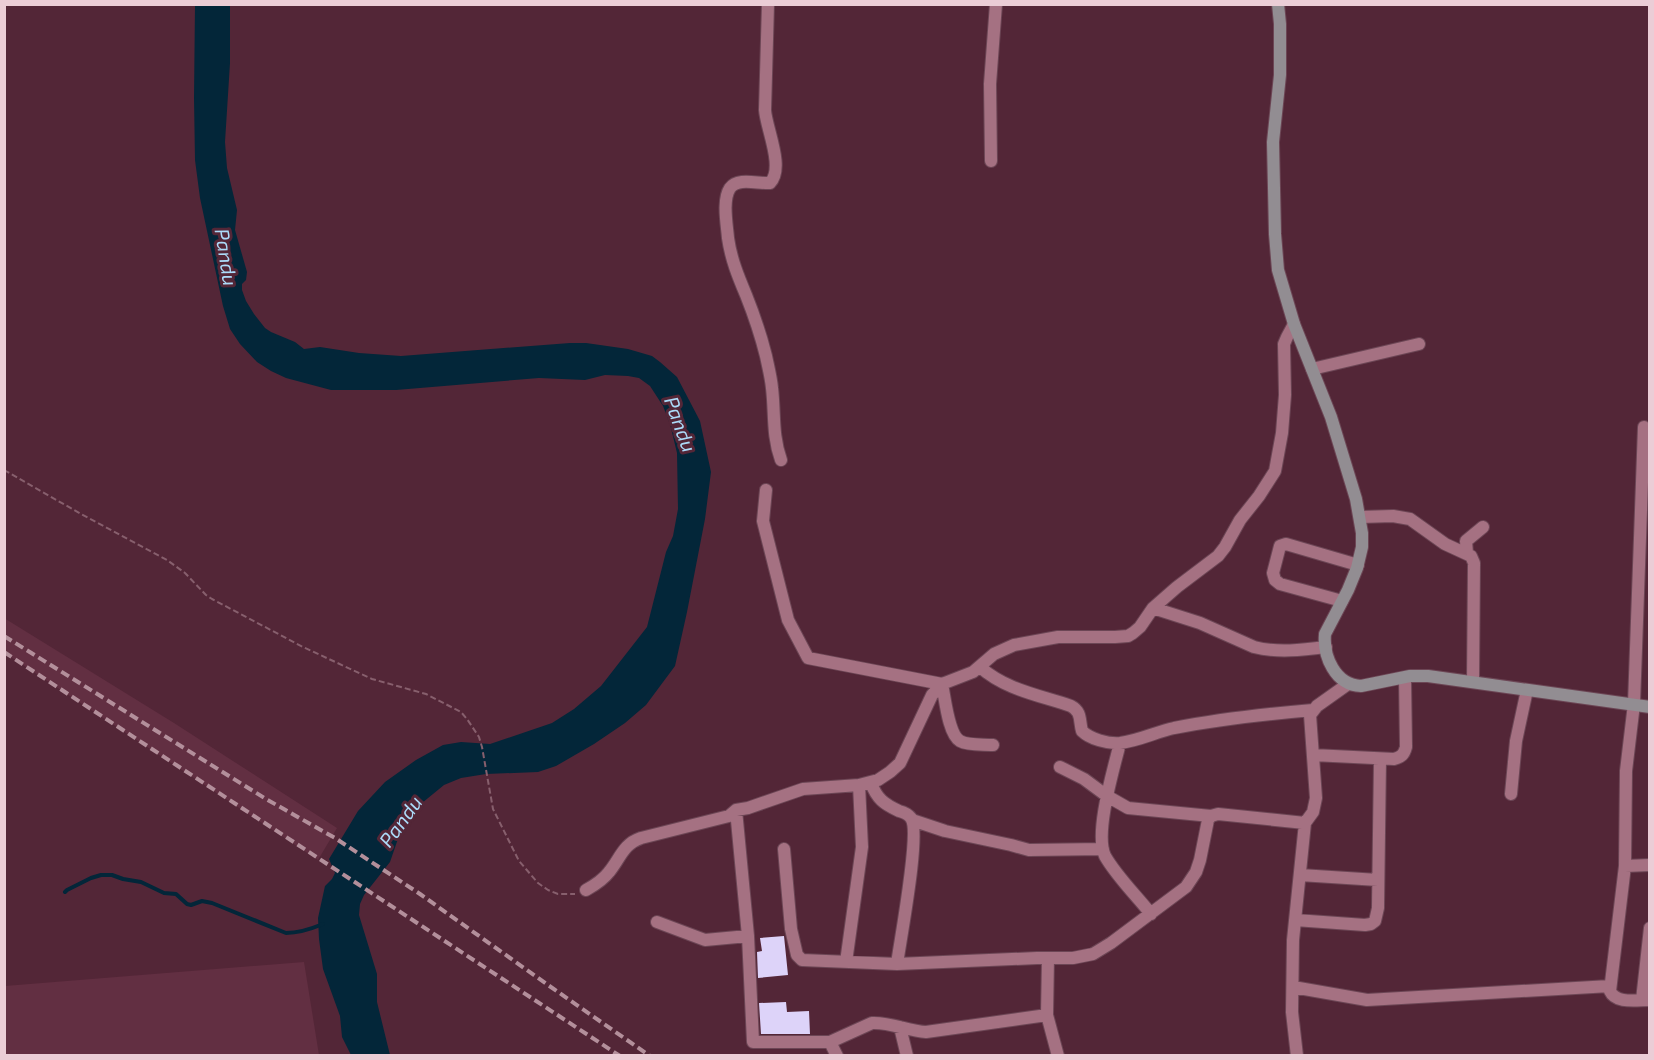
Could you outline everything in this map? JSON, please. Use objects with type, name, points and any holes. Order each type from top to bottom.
[{"type":"street","points":[[768,4],[765,110],[775,157],[775,173],[770,183],[740,182],[734,185],[728,194],[726,212],[730,252],[735,271],[762,340],[772,387],[776,445],[781,460]]},
{"type":"street","points":[[991,161],[990,84],[996,4]]},
{"type":"street","points":[[1278,4],[1280,75],[1273,142],[1278,270],[1294,324],[1331,417],[1353,489],[1362,533],[1358,565],[1325,634],[1326,647],[1333,668],[1342,681],[1361,686],[1428,676],[1650,707]]},
{"type":"street","points":[[586,890],[603,879],[626,846],[633,840],[729,816],[736,810],[804,789],[865,784],[890,772],[900,763],[932,695],[942,684],[966,675],[1004,649],[1023,643],[1069,637],[1128,636],[1140,627],[1153,608],[1176,586],[1218,556],[1275,471],[1282,433],[1285,395],[1284,344],[1294,324]]},
{"type":"street","points":[[1312,369],[1419,344]]},
{"type":"street","points":[[1644,427],[1634,704],[1626,771],[1625,866],[1610,986],[1611,994],[1615,999],[1646,1000],[1650,928]]},
{"type":"street","points":[[765,490],[763,521],[788,620],[808,658],[942,684]]},
{"type":"street","points":[[1360,517],[1393,516],[1410,519],[1445,544],[1472,556],[1474,563],[1473,682]]},
{"type":"street","points":[[1467,553],[1466,541],[1483,526]]},
{"type":"street","points":[[1342,601],[1280,584],[1275,580],[1273,573],[1280,546],[1286,544],[1358,565]]},
{"type":"street","points":[[1153,608],[1200,623],[1262,650],[1309,650],[1326,647]]},
{"type":"street","points":[[980,667],[996,680],[1011,687],[1071,706],[1079,712],[1082,731],[1085,734],[1110,743],[1120,743],[1176,728],[1259,715],[1313,710],[1348,684]]},
{"type":"street","points":[[1313,755],[1394,759],[1405,753],[1405,678]]},
{"type":"street","points":[[942,684],[953,734],[957,739],[967,743],[993,745]]},
{"type":"street","points":[[1510,794],[1516,741],[1527,690]]},
{"type":"street","points":[[1297,1056],[1292,1012],[1293,940],[1305,823],[1315,806],[1316,798],[1310,719],[1313,710]]},
{"type":"street","points":[[1120,743],[1107,796],[1102,832],[1103,849],[1115,870],[1151,914]]},
{"type":"street","points":[[1295,920],[1371,924],[1375,921],[1377,917],[1380,759]]},
{"type":"street","points":[[1060,767],[1084,779],[1128,808],[1305,823]]},
{"type":"street","points":[[865,784],[888,806],[905,813],[912,820],[945,831],[1029,850],[1103,849]]},
{"type":"street","points":[[846,962],[862,847],[865,784]]},
{"type":"street","points":[[736,810],[748,936],[753,1042],[830,1042],[879,1022],[915,1032],[926,1032],[1047,1015]]},
{"type":"street","points":[[784,849],[792,929],[797,955],[802,960],[897,964],[1072,958],[1093,954],[1111,943],[1186,887],[1200,860],[1208,820],[1211,816]]},
{"type":"street","points":[[897,964],[913,857],[912,820]]},
{"type":"street","points":[[1625,866],[1650,866]]},
{"type":"street","points":[[1300,875],[1378,880]]},
{"type":"street","points":[[657,922],[705,940],[748,936]]},
{"type":"street","points":[[1048,958],[1047,1015],[1058,1056]]},
{"type":"street","points":[[1293,987],[1367,1000],[1610,986]]},
{"type":"street","points":[[900,1027],[907,1056]]},
{"type":"street","points":[[830,1042],[837,1056]]},
{"type":"path","points":[[4,470],[167,560],[185,573],[212,599],[303,647],[372,679],[426,694],[456,708],[467,718],[479,737],[493,809],[519,861],[537,883],[558,894],[577,894],[586,890]]},
{"type":"shaded area","points":[[4,618],[174,723],[337,828],[318,860],[5,653]]},
{"type":"shaded area","points":[[304,962],[319,1055],[5,1055],[5,986]]},
{"type":"water","name":"Pandu","points":[[195,5],[230,5],[230,63],[225,142],[227,168],[237,210],[235,230],[247,272],[242,290],[246,301],[265,328],[295,342],[304,349],[320,347],[359,353],[401,356],[586,343],[628,349],[652,356],[677,377],[700,421],[711,472],[705,519],[675,666],[646,705],[625,723],[556,766],[538,772],[486,774],[461,778],[444,785],[422,803],[401,830],[390,862],[364,895],[359,915],[377,974],[377,1002],[390,1055],[351,1055],[342,1037],[340,1016],[323,969],[319,939],[318,918],[325,886],[335,873],[329,859],[358,811],[385,782],[416,760],[443,745],[461,742],[490,744],[552,723],[574,709],[601,686],[647,627],[666,552],[673,536],[678,509],[677,453],[663,406],[650,386],[639,378],[605,375],[585,380],[539,378],[396,390],[331,390],[286,378],[257,362],[230,329],[200,198],[195,160]]},
{"type":"building","points":[[784,936],[788,975],[758,978],[757,952],[762,951],[760,938]]},
{"type":"building","points":[[786,1002],[787,1012],[809,1011],[810,1034],[761,1034],[759,1003]]},
{"type":"waterway","points":[[65,892],[91,878],[112,875],[141,882],[164,893],[176,894],[187,904],[202,901],[212,903],[286,933],[323,924]]},
{"type":"railway","points":[[4,636],[266,799],[335,838],[420,894],[650,1056]]},
{"type":"railway","points":[[4,652],[620,1056]]}]
